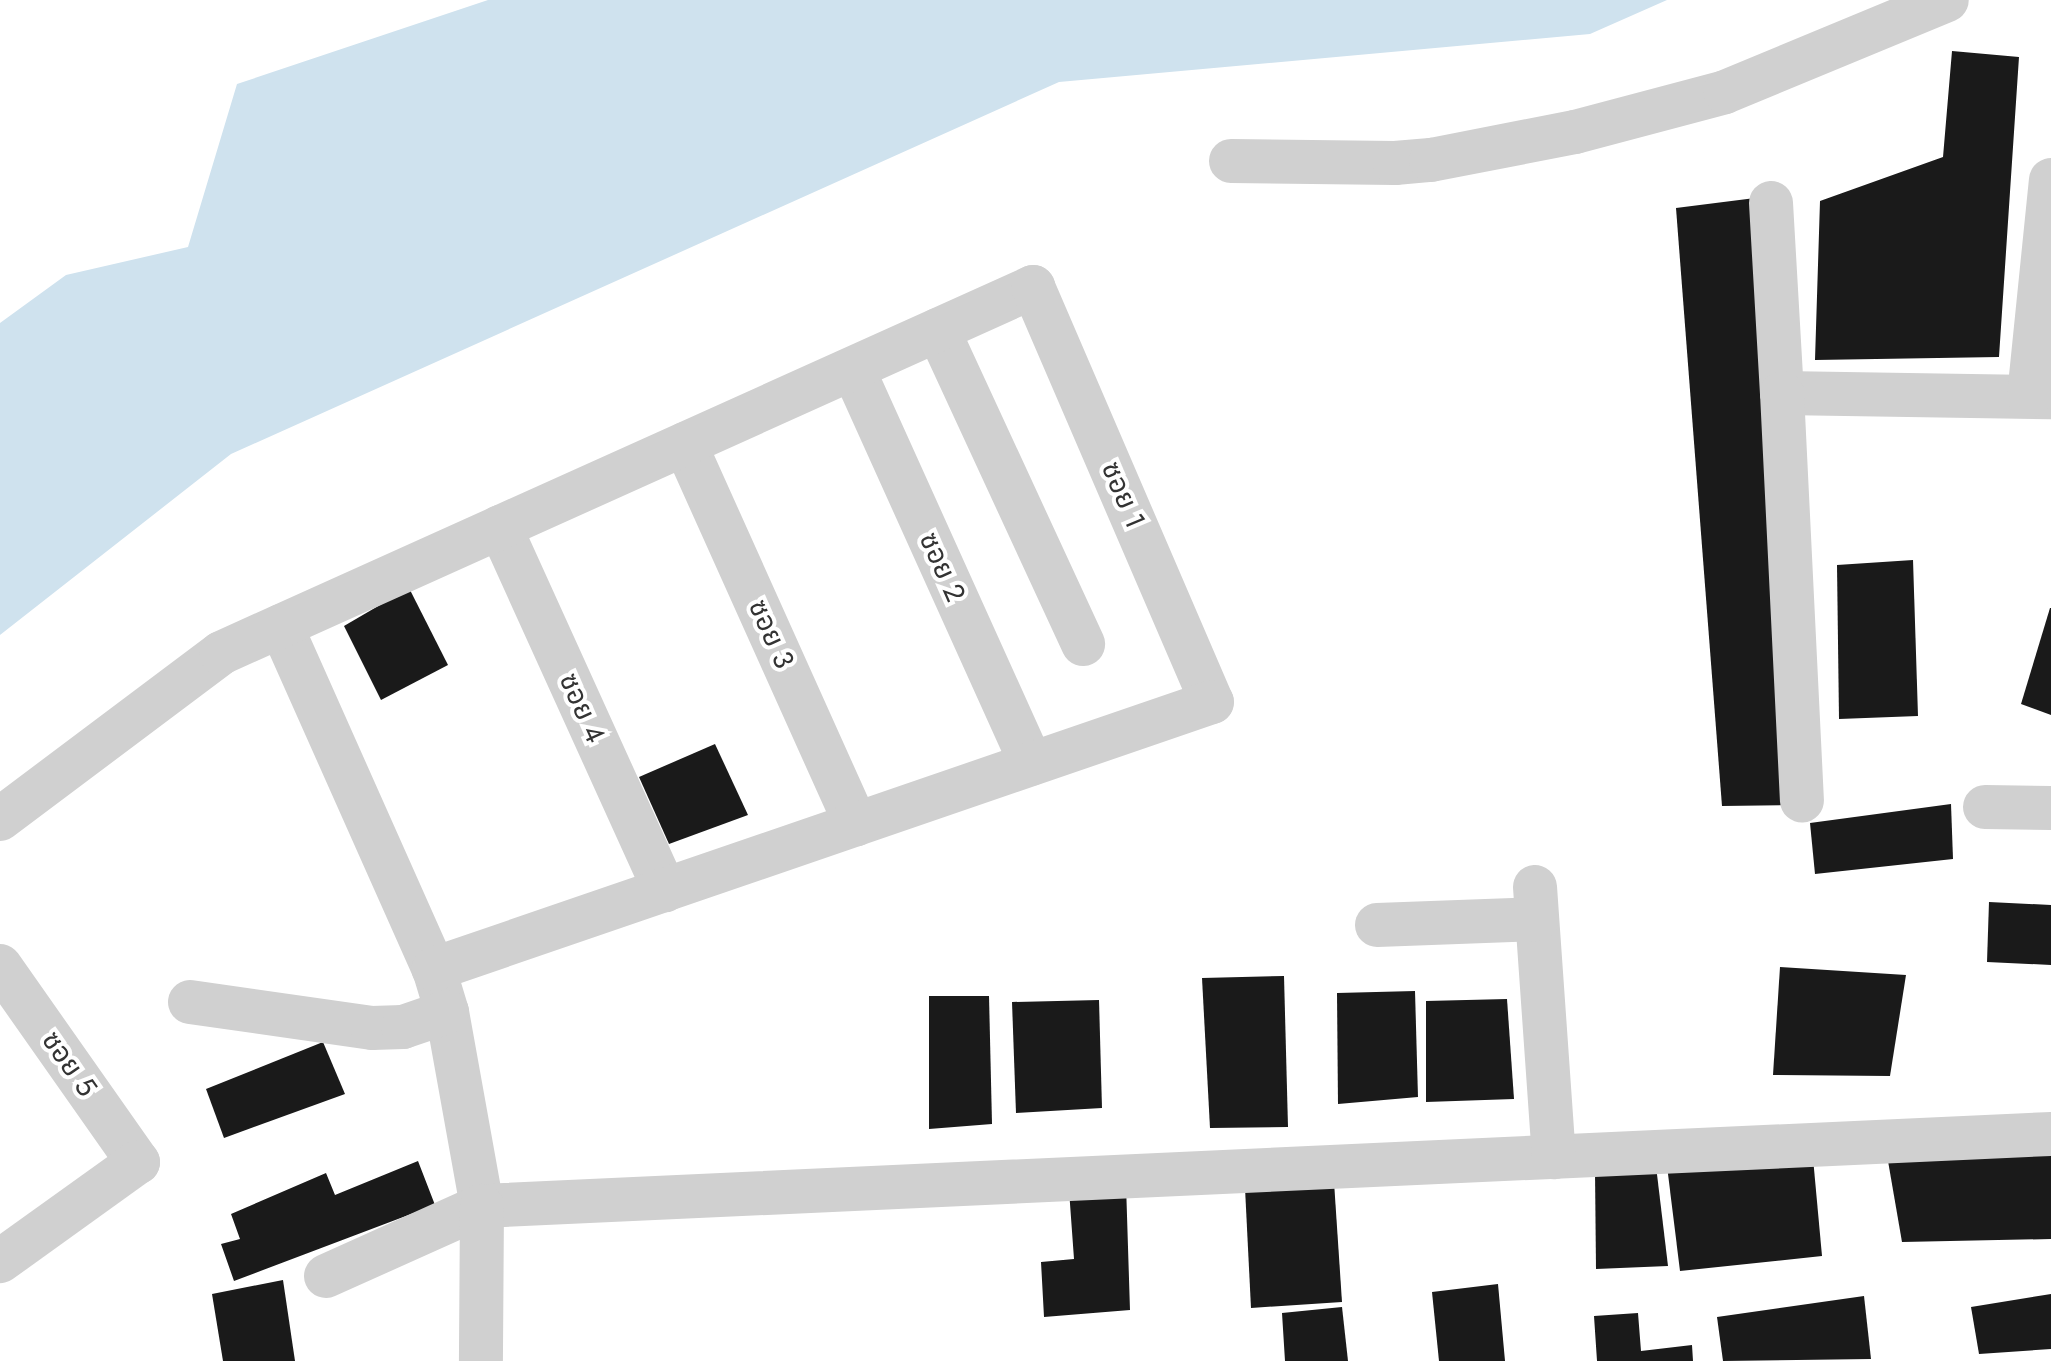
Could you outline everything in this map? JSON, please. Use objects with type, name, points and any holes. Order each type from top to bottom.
[{"type":"street","points":[[1231,161],[1352,164],[1431,160],[1575,132],[1725,92],[1947,0]]},
{"type":"street","points":[[1782,393],[2040,396],[2051,180]]},
{"type":"street","points":[[1771,203],[1802,801]]},
{"type":"street","name":"ซอย 1","points":[[938,330],[1033,287],[1212,702],[1031,764]]},
{"type":"street","points":[[0,819],[221,653],[938,330],[1083,644]]},
{"type":"street","name":"ซอย 2","points":[[853,369],[1031,764]]},
{"type":"street","name":"ซอย 3","points":[[685,444],[856,824]]},
{"type":"street","name":"ซอย 4","points":[[500,527],[665,890]]},
{"type":"street","points":[[281,626],[434,969],[447,1012],[482,1206],[481,1361]]},
{"type":"street","points":[[434,969],[1031,764]]},
{"type":"street","points":[[1985,807],[2051,808]]},
{"type":"street","points":[[1377,925],[1536,903],[1554,1157]]},
{"type":"street","name":"ซอย 5","points":[[0,966],[138,1162],[0,1261]]},
{"type":"street","points":[[190,1002],[372,1028],[403,1027],[447,1012]]},
{"type":"street","points":[[326,1276],[482,1206],[2051,1134]]},
{"type":"water","points":[[488,0],[1667,0],[1590,34],[1059,82],[231,454],[0,635],[0,323],[66,275],[188,247],[237,84]]},
{"type":"building","points":[[1952,51],[2019,57],[1999,357],[1815,360],[1820,201],[1943,157]]},
{"type":"building","points":[[1763,197],[1793,805],[1722,806],[1676,208]]},
{"type":"building","points":[[1913,560],[1918,716],[1839,719],[1837,565]]},
{"type":"building","points":[[409,588],[448,665],[381,700],[344,626]]},
{"type":"building","points":[[2051,608],[2051,715],[2021,704]]},
{"type":"building","points":[[715,744],[748,815],[669,844],[639,777]]},
{"type":"building","points":[[1951,804],[1953,859],[1815,874],[1810,823]]},
{"type":"building","points":[[1989,902],[2051,905],[2051,965],[1987,962]]},
{"type":"building","points":[[1780,967],[1906,975],[1890,1076],[1773,1075]]},
{"type":"building","points":[[1284,976],[1288,1127],[1210,1128],[1202,978]]},
{"type":"building","points":[[1415,991],[1418,1097],[1338,1104],[1337,993]]},
{"type":"building","points":[[929,996],[989,996],[992,1124],[929,1129]]},
{"type":"building","points":[[1507,999],[1514,1099],[1426,1102],[1426,1001]]},
{"type":"building","points":[[1099,1000],[1102,1108],[1016,1113],[1012,1002]]},
{"type":"building","points":[[323,1042],[345,1094],[224,1138],[206,1089]]},
{"type":"building","points":[[2051,1148],[2051,1239],[1902,1242],[1888,1161]]},
{"type":"building","points":[[1813,1158],[1822,1256],[1680,1271],[1667,1166]]},
{"type":"building","points":[[418,1161],[435,1205],[234,1281],[221,1244],[240,1239],[231,1214],[326,1173],[335,1195]]},
{"type":"building","points":[[1656,1166],[1668,1266],[1596,1269],[1595,1171]]},
{"type":"building","points":[[1334,1182],[1342,1302],[1251,1308],[1245,1188]]},
{"type":"building","points":[[1126,1184],[1130,1310],[1044,1317],[1041,1262],[1074,1259],[1069,1190]]},
{"type":"building","points":[[283,1280],[295,1361],[223,1361],[212,1294]]},
{"type":"building","points":[[1498,1284],[1505,1361],[1439,1361],[1432,1292]]},
{"type":"building","points":[[2051,1294],[2051,1349],[1979,1354],[1971,1307]]},
{"type":"building","points":[[1864,1296],[1871,1359],[1723,1361],[1717,1317]]},
{"type":"building","points":[[1342,1307],[1348,1361],[1285,1361],[1282,1313]]},
{"type":"building","points":[[1638,1313],[1641,1351],[1692,1345],[1693,1361],[1597,1361],[1594,1316]]}]
